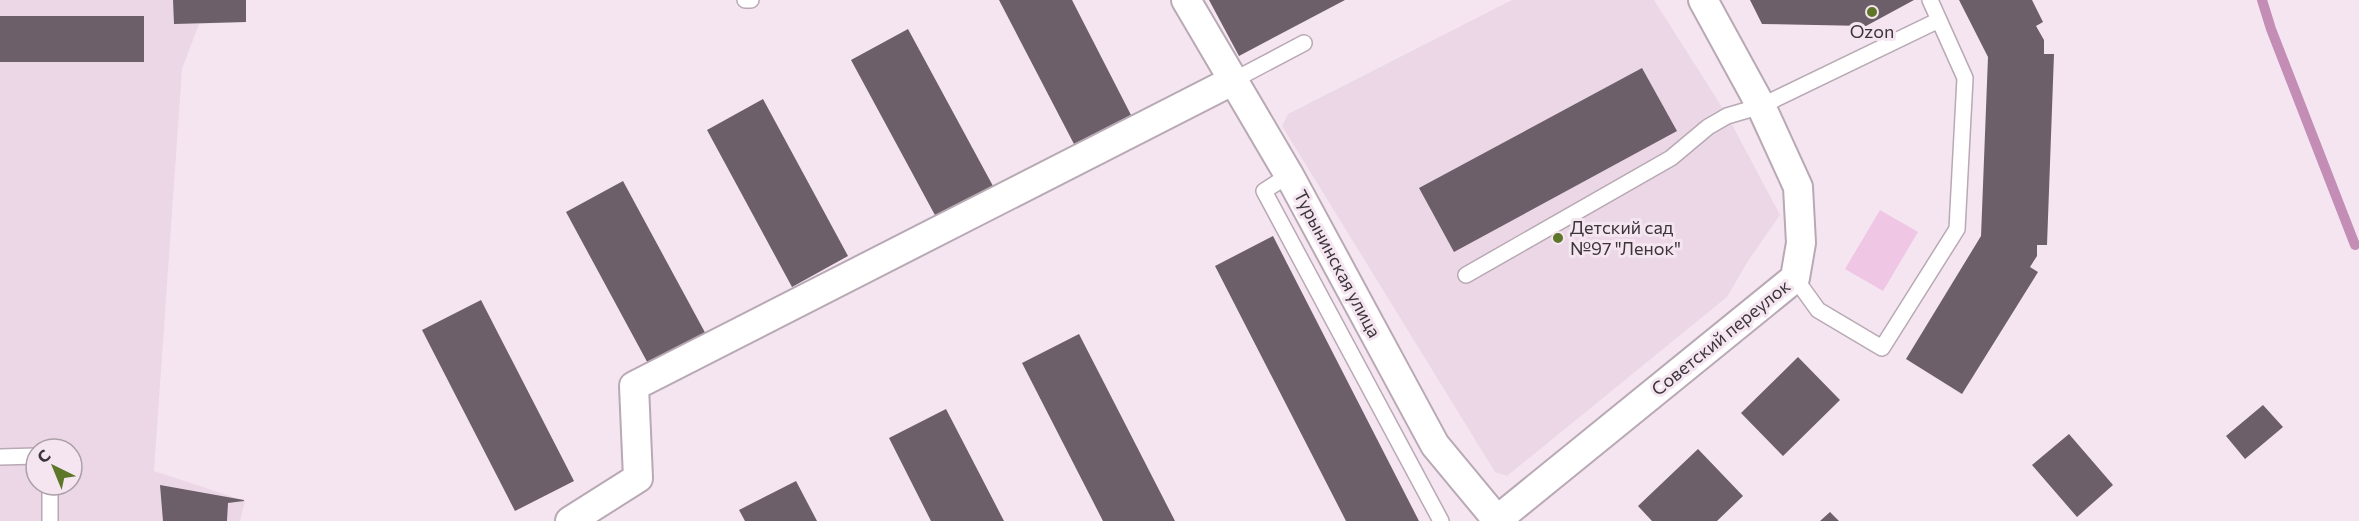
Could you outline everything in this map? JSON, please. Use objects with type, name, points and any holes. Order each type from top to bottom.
[{"type":"street","name":"Турынинская улица","points":[[1186,0],[1289,175],[1435,445],[1497,520]]},
{"type":"street","name":"Советский переулок","points":[[1497,520],[1796,278],[1801,243],[1798,187],[1761,106],[1702,0]]},
{"type":"street","points":[[570,521],[638,478],[634,386],[1234,80]]},
{"type":"lane","points":[[745,0],[751,0]]},
{"type":"lane","points":[[1796,278],[1818,310],[1882,348],[1957,229],[1965,78],[1930,0]]},
{"type":"lane","points":[[1466,275],[1671,158],[1708,127],[1727,116],[1761,106],[1939,20]]},
{"type":"lane","points":[[1234,80],[1304,44]]},
{"type":"lane","points":[[1289,175],[1264,191],[1442,521]]},
{"type":"lane","points":[[0,457],[24,456]]},
{"type":"lane","points":[[50,497],[50,521]]},
{"type":"shaded area","points":[[0,0],[245,0],[246,22],[199,24],[182,69],[154,471],[245,501],[240,521],[0,521]]},
{"type":"shaded area","name":"Детский сад №97 \"Ленок\"","points":[[1512,0],[1654,0],[1727,115],[1780,215],[1748,261],[1727,297],[1507,476],[1495,472],[1282,126],[1288,114]]},
{"type":"shaded area","points":[[1880,210],[1918,232],[1883,291],[1845,269]]},
{"type":"building","points":[[173,0],[246,0],[246,22],[174,24]]},
{"type":"building","points":[[999,0],[1072,0],[1131,115],[1074,144]]},
{"type":"building","points":[[1209,0],[1345,0],[1239,56]]},
{"type":"building","points":[[1750,0],[1914,0],[1866,26],[1762,24]]},
{"type":"building","points":[[1959,0],[2032,0],[2043,22],[2036,26],[2044,40],[2044,54],[2054,54],[2047,245],[2037,245],[2037,256],[2030,267],[2038,272],[1962,394],[1906,359],[1981,236],[1988,57]]},
{"type":"building","points":[[0,16],[144,16],[144,62],[0,62]]},
{"type":"building","points":[[908,29],[993,186],[936,217],[851,60]]},
{"type":"building","points":[[1642,68],[1677,131],[1454,252],[1419,188]]},
{"type":"building","points":[[763,99],[848,256],[792,287],[707,130]]},
{"type":"building","points":[[623,181],[708,338],[651,369],[566,212]]},
{"type":"building","points":[[1273,236],[1419,521],[1346,521],[1215,266]]},
{"type":"building","points":[[481,300],[574,481],[515,511],[422,330]]},
{"type":"building","points":[[1079,334],[1175,521],[1103,521],[1022,363]]},
{"type":"building","points":[[1798,357],[1840,400],[1783,456],[1741,413]]},
{"type":"building","points":[[2263,405],[2283,427],[2245,459],[2226,436]]},
{"type":"building","points":[[946,409],[1004,521],[931,521],[889,438]]},
{"type":"building","points":[[2069,434],[2113,485],[2077,517],[2032,465]]},
{"type":"building","points":[[1698,449],[1743,496],[1717,521],[1652,521],[1638,506]]},
{"type":"building","points":[[796,481],[817,521],[745,521],[739,510]]},
{"type":"building","points":[[160,485],[244,501],[228,503],[227,521],[163,521]]},
{"type":"building","points":[[1830,512],[1839,521],[1820,521]]},
{"type":"waterway","points":[[2262,0],[2271,29],[2355,245]]},
{"type":"place","name":"Ozon","points":[[1872,12]]},
{"type":"place","name":"Детский сад №97 \"Ленок\"","points":[[1558,238]]}]
